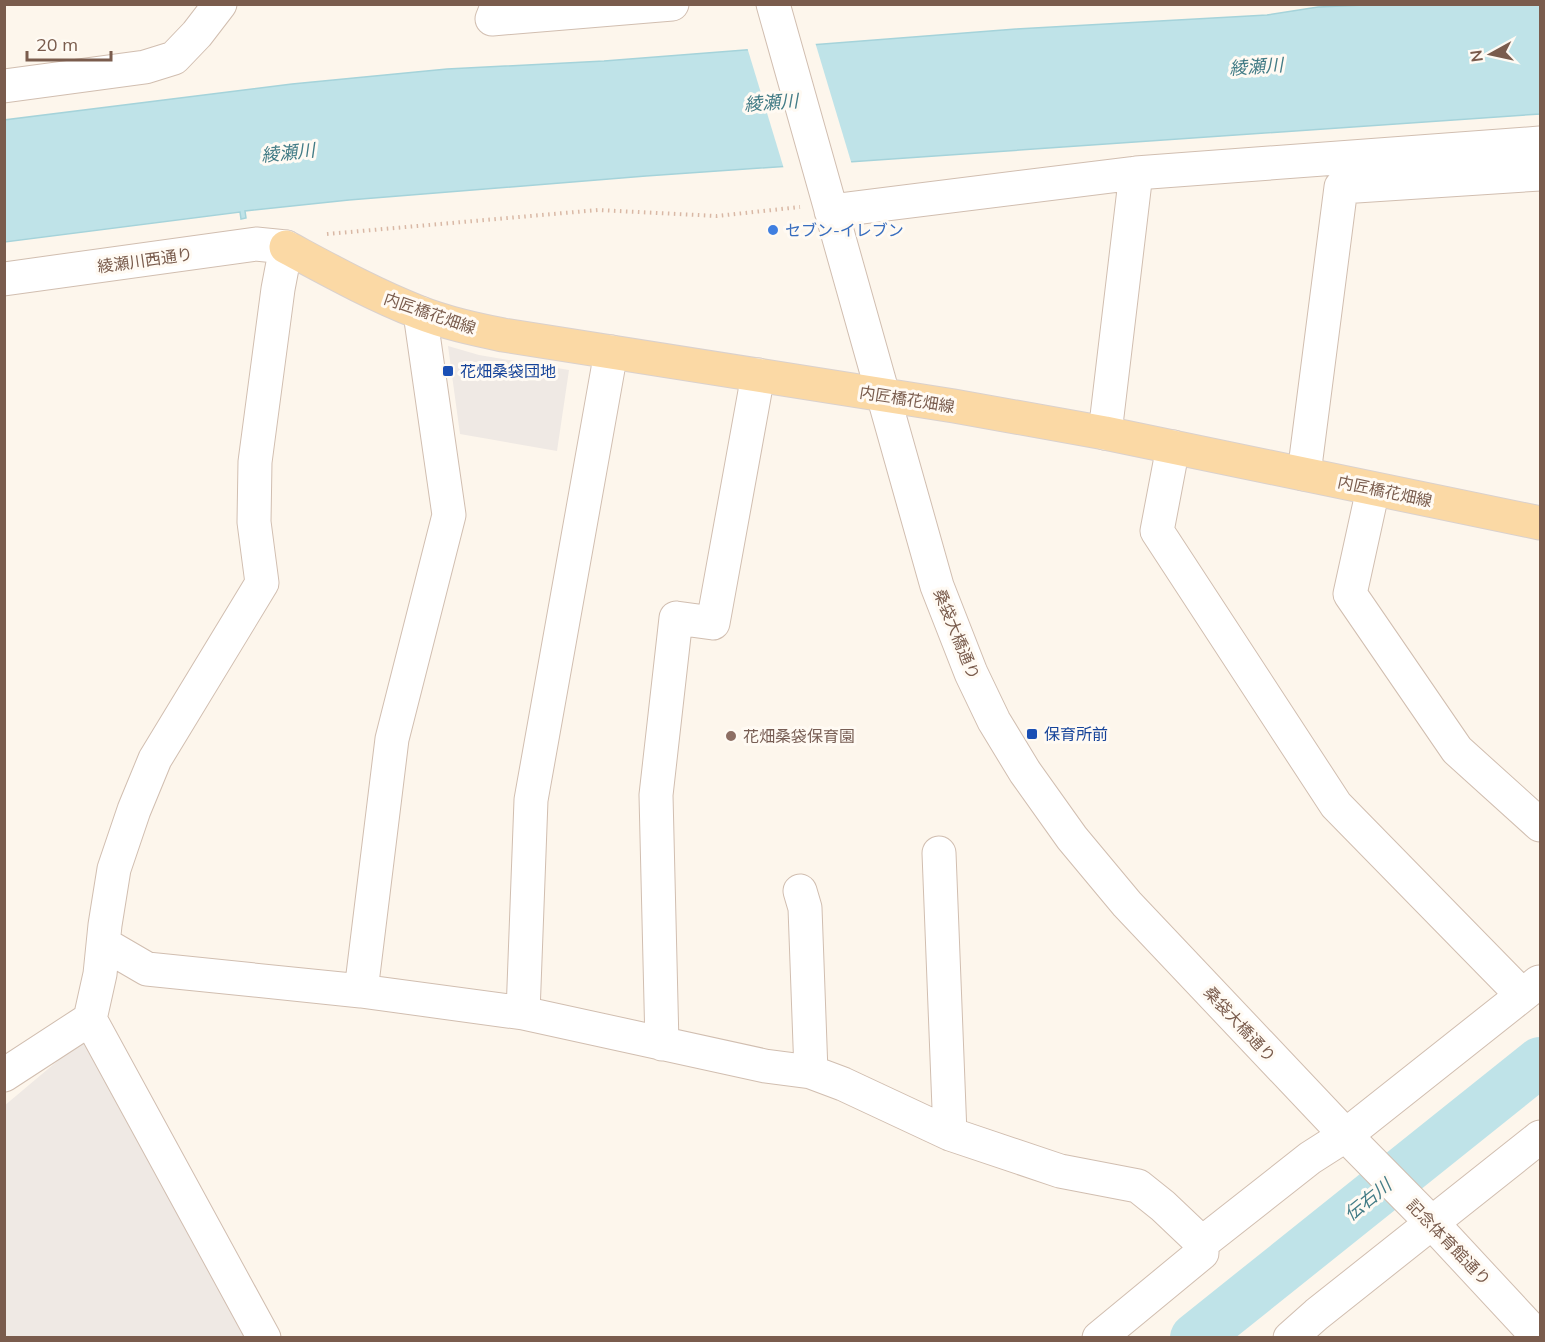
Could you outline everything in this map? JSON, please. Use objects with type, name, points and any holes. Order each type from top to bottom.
[{"type":"main road","name":"内匠橋花畑線","points":[[286,247],[376,294],[420,313],[458,325],[503,335],[883,395],[1105,433],[1540,523]]},
{"type":"street","points":[[4,86],[145,67],[174,58],[197,34],[220,4]]},
{"type":"street","points":[[498,4],[492,19],[672,4]]},
{"type":"street","name":"桑袋大橋通り","points":[[775,10],[937,586],[971,673],[994,721],[1025,772],[1072,838],[1127,904],[1352,1141]]},
{"type":"street","points":[[828,201],[1136,173],[1540,143]]},
{"type":"street","points":[[1105,433],[1136,173]]},
{"type":"street","points":[[1304,474],[1341,187],[1540,174]]},
{"type":"street","name":"綾瀬川西通り","points":[[4,279],[256,244],[286,247]]},
{"type":"street","points":[[264,1338],[90,1019],[100,974],[114,869],[155,759],[262,583],[254,522],[255,462],[278,289],[286,247]]},
{"type":"street","points":[[361,991],[392,739],[448,514],[420,313]]},
{"type":"street","points":[[523,1013],[531,800],[611,352]]},
{"type":"street","points":[[662,1044],[657,795],[676,618],[713,623],[758,375]]},
{"type":"street","points":[[1173,447],[1157,531],[1335,805],[1531,988],[1352,1141],[1310,1158],[1202,1243]]},
{"type":"street","points":[[1373,489],[1350,594],[1457,750],[1540,825]]},
{"type":"street","points":[[939,854],[950,1134]]},
{"type":"street","points":[[800,891],[805,908],[810,1072]]},
{"type":"street","points":[[104,944],[147,969],[361,991],[523,1013],[765,1066],[810,1072],[843,1084],[950,1134],[1060,1171],[1138,1186],[1202,1243],[1202,1253],[1099,1338]]},
{"type":"street","points":[[4,1075],[90,1019]]},
{"type":"street","points":[[1290,1338],[1428,1219],[1540,1137]]},
{"type":"street","name":"記念体育館通り","points":[[1352,1141],[1539,1338]]},
{"type":"path","points":[[286,247],[299,240],[328,234],[598,210],[717,216],[799,207],[828,201]]},
{"type":"shaded area","points":[[448,346],[479,355],[569,370],[557,451],[460,434]]},
{"type":"shaded area","points":[[86,1037],[251,1337],[5,1337],[4,1106]]},
{"type":"water","name":"綾瀬川","points":[[1540,5],[1540,114],[646,176],[349,200],[245,211],[246,218],[241,219],[240,212],[5,242],[4,120],[292,84],[447,69],[604,61],[1016,29],[1267,15],[1318,7]]},
{"type":"pier","points":[[815,42],[852,165],[784,169],[747,47]]},
{"type":"waterway","name":"伝右川","points":[[1195,1338],[1540,1062]]},
{"type":"place","name":"セブン-イレブン","points":[[773,230]]},
{"type":"place","name":"花畑桑袋団地","points":[[448,371]]},
{"type":"place","name":"保育所前","points":[[1032,734]]},
{"type":"place","name":"花畑桑袋保育園","points":[[731,736]]}]
